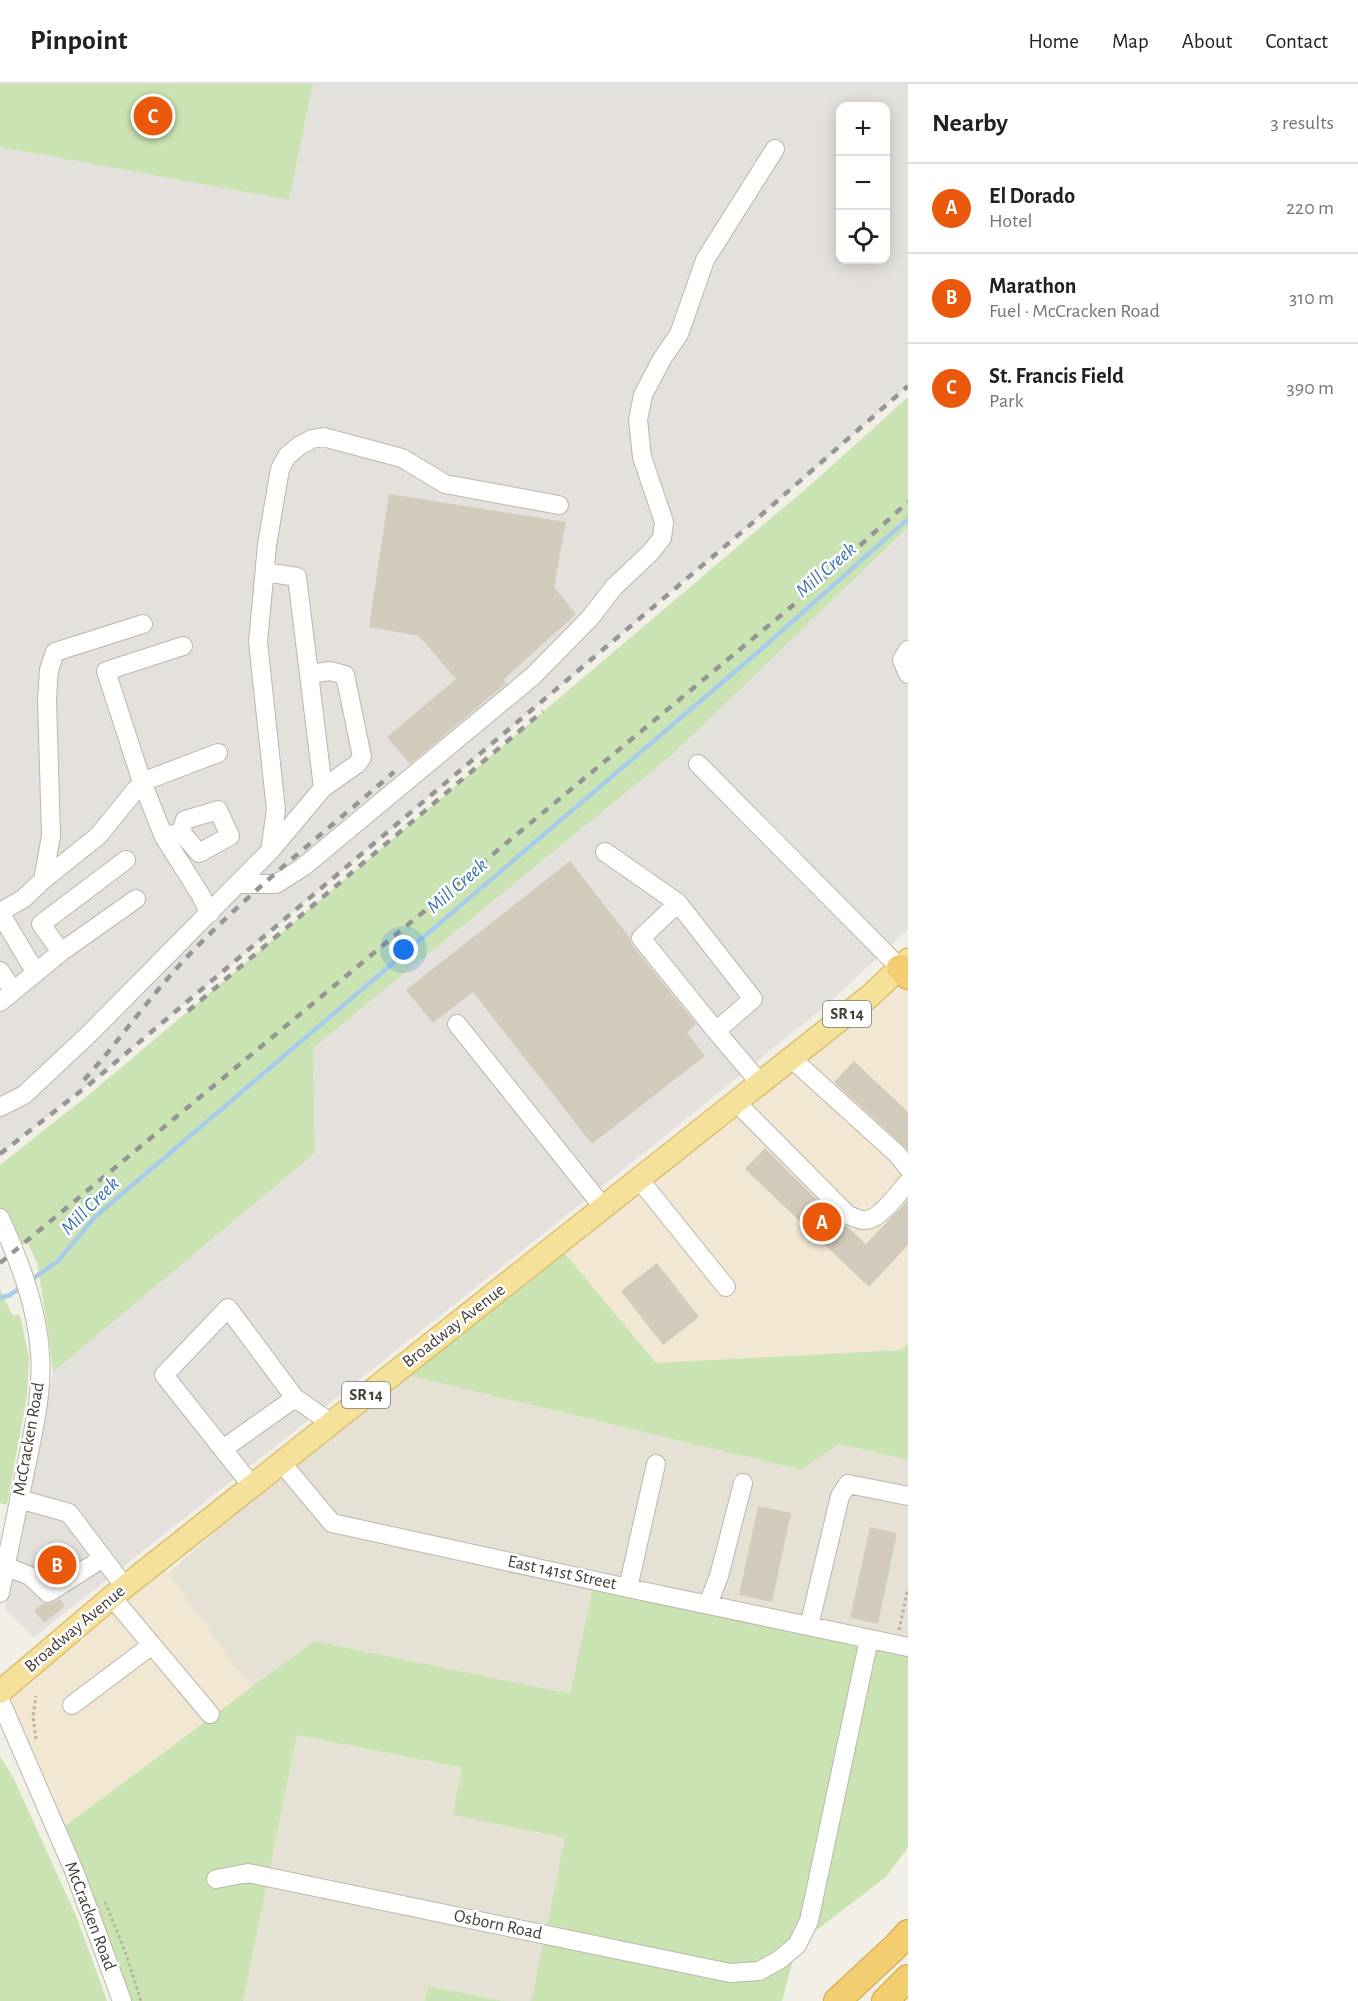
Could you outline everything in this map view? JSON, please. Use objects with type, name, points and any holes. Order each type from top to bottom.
[{"type":"highway","points":[[837,2001],[908,1933]]},
{"type":"highway","points":[[885,2001],[908,1978]]},
{"type":"main road","name":"Broadway Avenue","points":[[0,1692],[119,1592],[281,1462],[906,969]]},
{"type":"street","points":[[238,884],[276,884],[303,867],[533,676],[590,618],[614,587],[650,553],[662,538],[664,522],[642,457],[638,420],[643,394],[679,334],[705,260],[775,149]]},
{"type":"street","points":[[270,851],[276,810],[258,642],[265,572],[280,469],[287,456],[298,446],[312,439],[323,437],[402,458],[446,484],[560,505]]},
{"type":"street","points":[[265,572],[297,578],[323,788]]},
{"type":"street","points":[[42,880],[51,836],[47,699],[49,670],[55,652],[143,624]]},
{"type":"street","points":[[183,646],[106,671],[142,782],[173,834],[210,913]]},
{"type":"street","points":[[908,650],[902,660],[908,674]]},
{"type":"street","points":[[0,1107],[24,1095],[89,1034],[270,851],[323,788],[357,764],[362,757],[345,675],[330,671],[309,674]]},
{"type":"street","points":[[36,973],[0,913],[23,898],[98,836],[142,782],[218,753]]},
{"type":"street","points":[[698,764],[906,969]]},
{"type":"street","points":[[605,852],[678,903],[753,999],[716,1031]]},
{"type":"street","points":[[41,924],[126,860]]},
{"type":"street","points":[[23,898],[61,952]]},
{"type":"street","points":[[0,971],[7,997],[61,952],[136,899]]},
{"type":"street","points":[[678,903],[641,938],[760,1083]]},
{"type":"street","points":[[457,1024],[603,1207]]},
{"type":"street","points":[[791,1058],[897,1154],[908,1168]]},
{"type":"street","points":[[736,1102],[848,1215],[868,1221],[878,1216],[908,1182]]},
{"type":"street","points":[[639,1179],[726,1287]]},
{"type":"street","name":"McCracken Road","points":[[0,1218],[32,1307],[40,1356],[40,1380],[33,1430],[0,1593]]},
{"type":"street","points":[[252,1486],[164,1375],[228,1308],[295,1398],[331,1423]]},
{"type":"street","points":[[223,1449],[295,1398]]},
{"type":"street","name":"East 141st Street","points":[[281,1462],[332,1522],[902,1646]]},
{"type":"street","points":[[628,1588],[656,1464]]},
{"type":"street","points":[[708,1604],[719,1576],[743,1483]]},
{"type":"street","points":[[809,1626],[840,1496],[844,1488],[848,1484],[908,1496]]},
{"type":"street","points":[[19,1499],[69,1513],[103,1558],[119,1592],[152,1645],[210,1714]]},
{"type":"street","points":[[5,1566],[30,1576],[48,1593],[103,1558]]},
{"type":"street","name":"Osborn Road","points":[[216,1879],[248,1873],[730,1973],[759,1971],[779,1960],[797,1945],[809,1921],[870,1639]]},
{"type":"street","points":[[72,1705],[152,1645]]},
{"type":"street","name":"McCracken Road","points":[[0,1700],[75,1873],[122,2001]]},
{"type":"path","points":[[902,1646],[908,1588]]},
{"type":"shaded area","points":[[313,84],[908,84],[908,386],[819,466],[556,690],[91,1083],[0,1154],[0,147],[289,200]]},
{"type":"shaded area","points":[[908,527],[908,929],[828,1004],[557,1223],[33,1638],[5,1609],[53,1372],[315,1153],[313,1048],[673,754]]},
{"type":"shaded area","points":[[908,976],[908,1343],[901,1350],[656,1363],[557,1244]]},
{"type":"shaded area","points":[[395,1372],[801,1470],[839,1444],[908,1460],[908,1647],[594,1581],[570,1695],[314,1641],[251,1689],[166,1575]]},
{"type":"shaded area","points":[[159,1560],[251,1689],[57,1832],[0,1700]]},
{"type":"shaded area","points":[[297,1735],[463,1769],[454,1815],[565,1838],[531,2001],[503,2001],[429,1986],[425,2001],[243,2001]]},
{"type":"green space","points":[[0,84],[313,84],[289,200],[0,147]]},
{"type":"green space","points":[[908,397],[908,527],[673,754],[313,1048],[315,1153],[53,1372],[37,1263],[27,1241],[15,1251],[0,1218],[0,1165],[91,1093],[498,750],[815,481]]},
{"type":"green space","points":[[557,1244],[656,1363],[901,1350],[908,1343],[908,1460],[839,1444],[801,1470],[395,1372]]},
{"type":"green space","points":[[0,1288],[12,1315],[20,1315],[29,1358],[27,1395],[7,1505],[0,1503]]},
{"type":"green space","points":[[594,1581],[908,1647],[908,1847],[886,1877],[797,1945],[782,2001],[531,2001],[565,1838],[453,1815],[462,1768],[297,1735],[243,2001],[122,2001],[57,1832],[314,1641],[570,1694]]},
{"type":"green space","points":[[0,1756],[14,1779],[77,1918],[107,2001],[0,2001]]},
{"type":"green space","points":[[428,1986],[503,2001],[425,2001]]},
{"type":"building","points":[[389,494],[566,522],[554,587],[576,614],[503,680],[506,683],[410,764],[387,737],[456,679],[419,636],[369,627]]},
{"type":"building","points":[[570,861],[630,938],[632,945],[696,1024],[687,1033],[705,1056],[592,1144],[473,992],[433,1023],[406,990]]},
{"type":"building","points":[[854,1061],[908,1112],[908,1150],[834,1082]]},
{"type":"building","points":[[765,1148],[840,1223],[866,1244],[908,1200],[908,1245],[869,1287],[745,1169]]},
{"type":"building","points":[[657,1263],[699,1317],[663,1345],[621,1291]]},
{"type":"building","points":[[758,1506],[791,1513],[772,1602],[739,1595]]},
{"type":"building","points":[[870,1527],[897,1533],[878,1624],[850,1618]]},
{"type":"building","points":[[53,1542],[71,1565],[49,1579],[38,1568],[44,1564],[37,1555]]},
{"type":"building","points":[[60,1599],[65,1606],[44,1623],[34,1610],[44,1603],[50,1604]]},
{"type":"waterway","name":"Mill Creek","points":[[31,1280],[57,1262],[95,1217],[758,652],[908,519]]},
{"type":"waterway","name":"Mill Creek","points":[[0,1298],[10,1295],[21,1287]]},
{"type":"railway","points":[[0,1154],[91,1083],[743,531],[908,386]]},
{"type":"railway","points":[[0,1263],[803,597],[908,502]]},
{"type":"railway","points":[[188,1011],[543,711]]},
{"type":"railway","points":[[84,1080],[173,972],[211,932],[262,885],[394,772]]},
{"type":"place","name":"St. Francis Field","points":[[153,116]]},
{"type":"place","name":"El Dorado","points":[[822,1222]]},
{"type":"place","name":"Marathon","points":[[57,1565]]}]
